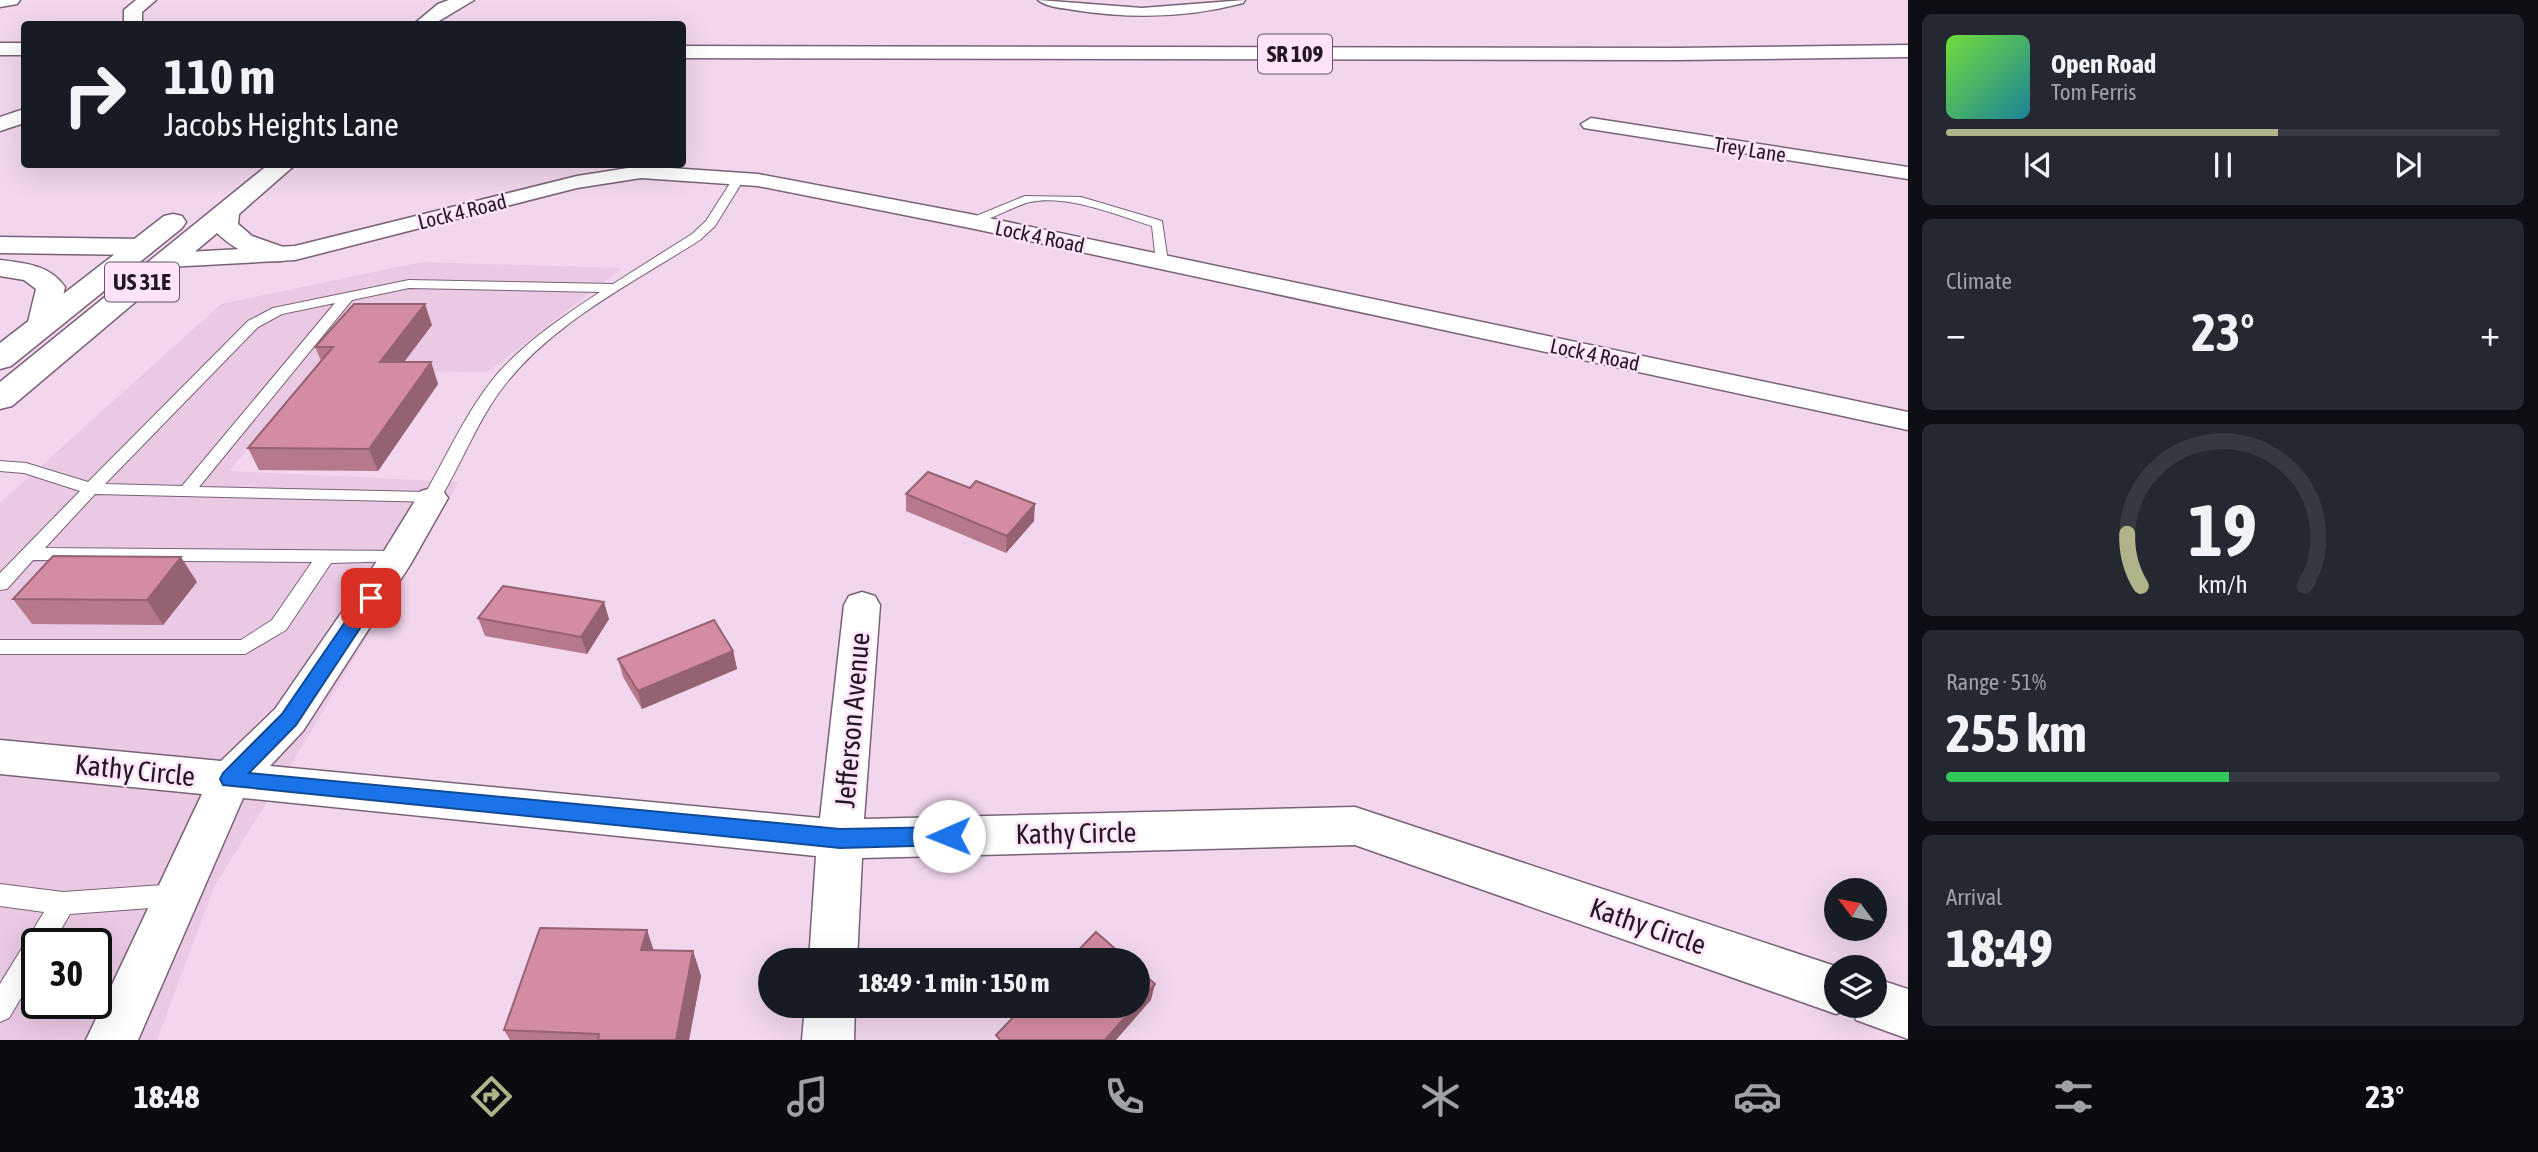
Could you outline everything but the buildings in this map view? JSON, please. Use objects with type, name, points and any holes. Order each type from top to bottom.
[{"type":"main road","points":[[0,2],[11,0]]},
{"type":"main road","points":[[133,21],[133,10],[146,0]]},
{"type":"main road","points":[[427,21],[444,8],[465,0]]},
{"type":"main road","points":[[455,21],[473,6],[475,0]]},
{"type":"main road","points":[[0,49],[21,50]]},
{"type":"main road","name":"SR 109","points":[[686,52],[1675,54],[1908,51]]},
{"type":"main road","points":[[0,67],[21,67]]},
{"type":"main road","name":"SR 109","points":[[686,70],[1852,72]]},
{"type":"main road","points":[[1875,72],[1908,71]]},
{"type":"main road","points":[[0,124],[21,117]]},
{"type":"main road","name":"US 31E","points":[[0,359],[241,168]]},
{"type":"main road","name":"US 31E","points":[[0,399],[279,168]]},
{"type":"main road","points":[[226,212],[225,226],[242,242],[276,254]]},
{"type":"main road","points":[[0,245],[141,247],[169,260]]},
{"type":"main road","points":[[0,267],[114,269],[169,260]]},
{"type":"main road","points":[[0,267],[32,273],[51,287],[42,326]]},
{"type":"street","points":[[1055,1],[1093,11],[1206,10],[1238,0]]},
{"type":"street","name":"Trey Lane","points":[[1591,124],[1908,173]]},
{"type":"street","name":"Lock 4 Road","points":[[169,260],[295,253],[577,182],[641,172],[738,179],[970,221],[1908,421]]},
{"type":"street","points":[[112,1040],[230,779],[289,720],[398,557],[432,498]]},
{"type":"street","name":"Jefferson Avenue","points":[[834,948],[840,839],[862,605]]},
{"type":"street","name":"Kathy Circle","points":[[0,757],[840,839],[1355,826],[1824,986]]},
{"type":"street","points":[[1887,1007],[1908,1014]]},
{"type":"street","points":[[828,1040],[829,1018]]},
{"type":"lane","points":[[0,467],[26,468],[91,489],[432,498],[488,400],[516,363],[564,325],[711,223],[738,179]]},
{"type":"lane","points":[[970,221],[1029,198],[1081,200],[1158,224],[1162,262]]},
{"type":"lane","points":[[0,583],[253,324],[278,311],[409,284],[618,288]]},
{"type":"lane","points":[[186,492],[347,297]]},
{"type":"lane","points":[[30,554],[398,557]]},
{"type":"lane","points":[[0,647],[245,647],[279,625],[327,555]]},
{"type":"lane","points":[[0,895],[63,903],[177,895]]},
{"type":"lane","points":[[48,928],[63,903]]},
{"type":"lane","points":[[0,1009],[21,974]]},
{"type":"shaded area","points":[[422,262],[622,268],[488,372],[315,370],[229,471],[459,482],[301,748],[215,885],[157,1040],[0,1040],[0,503],[221,304]]},
{"type":"route","points":[[371,598],[289,720],[230,779],[840,839],[949,836]]}]
